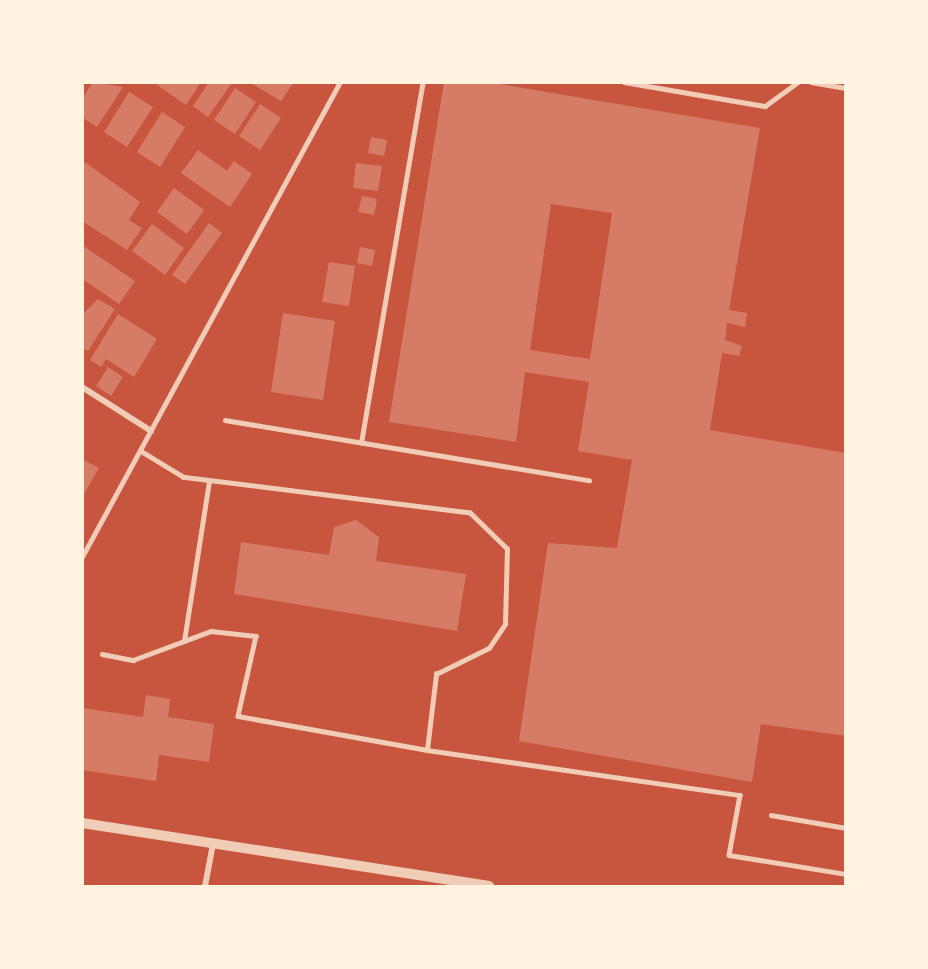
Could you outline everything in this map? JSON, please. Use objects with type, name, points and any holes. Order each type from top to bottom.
[{"type":"street","points":[[82,387],[151,431]]},
{"type":"street","points":[[82,823],[489,886]]},
{"type":"street","points":[[206,886],[213,844]]},
{"type":"lane","points":[[82,557],[340,82]]},
{"type":"lane","points":[[361,443],[423,82]]},
{"type":"lane","points":[[624,82],[765,106],[798,82]]},
{"type":"lane","points":[[811,82],[846,88]]},
{"type":"lane","points":[[225,420],[589,480]]},
{"type":"lane","points":[[140,451],[183,477],[470,513],[507,549],[505,624],[489,648],[436,674],[427,750]]},
{"type":"lane","points":[[184,641],[209,481]]},
{"type":"lane","points":[[102,654],[134,660],[211,631],[256,636],[238,716],[427,750],[740,795],[729,855],[846,874]]},
{"type":"lane","points":[[771,815],[846,828]]},
{"type":"building","points":[[93,82],[123,87],[97,127],[82,117],[82,99]]},
{"type":"building","points":[[153,82],[201,82],[186,105]]},
{"type":"building","points":[[209,82],[231,84],[208,117],[193,106]]},
{"type":"building","points":[[249,82],[294,82],[281,101]]},
{"type":"building","points":[[444,82],[488,82],[760,128],[729,310],[747,313],[745,327],[727,323],[725,340],[742,346],[739,356],[722,353],[710,430],[846,453],[846,736],[761,724],[752,782],[519,741],[548,543],[617,548],[632,460],[578,451],[589,382],[525,372],[516,442],[389,422]],"holes":[[[551,204],[612,213],[590,359],[530,350]]]},
{"type":"building","points":[[235,88],[256,102],[235,134],[214,120]]},
{"type":"building","points":[[129,92],[153,107],[127,147],[104,132]]},
{"type":"building","points":[[260,104],[281,118],[260,150],[239,136]]},
{"type":"building","points":[[162,112],[185,127],[160,167],[137,152]]},
{"type":"building","points":[[371,137],[387,140],[384,156],[368,153]]},
{"type":"building","points":[[198,150],[227,171],[234,161],[252,174],[230,207],[181,173]]},
{"type":"building","points":[[82,160],[140,202],[129,220],[142,228],[127,250],[82,221]]},
{"type":"building","points":[[356,163],[382,166],[378,191],[353,188]]},
{"type":"building","points":[[174,188],[204,210],[187,234],[157,212]]},
{"type":"building","points":[[362,196],[377,199],[374,215],[358,212]]},
{"type":"building","points":[[209,223],[222,233],[185,284],[172,275]]},
{"type":"building","points":[[152,224],[184,248],[165,275],[132,251]]},
{"type":"building","points":[[82,245],[135,281],[119,304],[82,279]]},
{"type":"building","points":[[360,247],[375,250],[372,266],[357,263]]},
{"type":"building","points":[[329,262],[355,266],[349,306],[322,302]]},
{"type":"building","points":[[98,299],[115,309],[88,351],[82,348],[82,315]]},
{"type":"building","points":[[283,313],[335,321],[323,400],[271,392]]},
{"type":"building","points":[[118,314],[157,339],[134,377],[106,359],[101,367],[90,360]]},
{"type":"building","points":[[108,367],[123,377],[111,396],[96,386]]},
{"type":"building","points":[[82,459],[99,468],[82,497]]},
{"type":"building","points":[[356,520],[379,537],[376,561],[466,574],[457,631],[234,594],[241,542],[329,555],[334,527]]},
{"type":"building","points":[[146,695],[170,699],[168,717],[214,724],[209,762],[159,755],[156,781],[82,770],[82,708],[143,717]]}]
